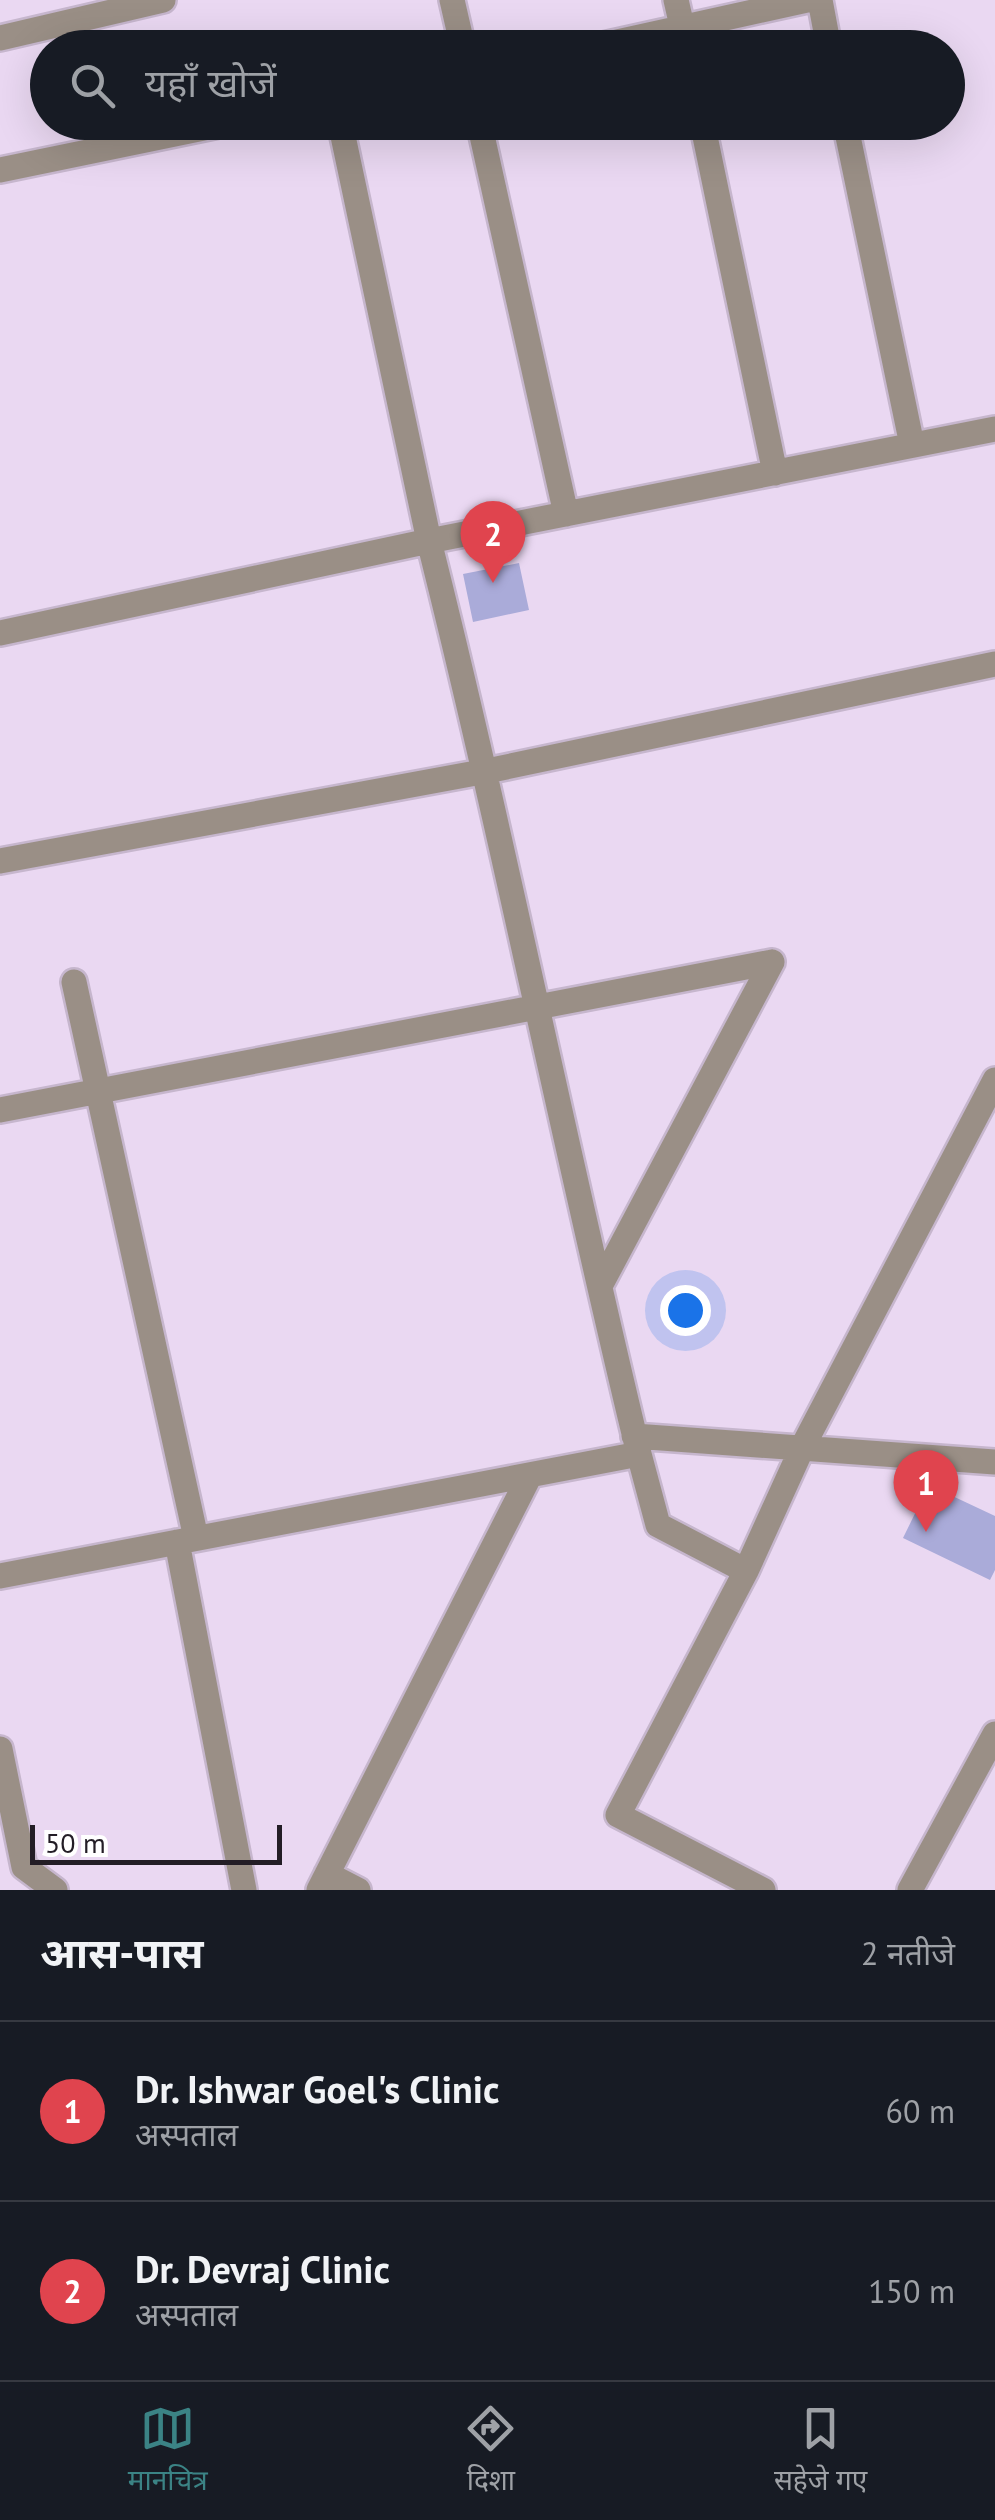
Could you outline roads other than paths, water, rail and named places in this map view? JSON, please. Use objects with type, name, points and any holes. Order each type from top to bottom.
[{"type":"street","points":[[34,30],[163,0]]},
{"type":"street","points":[[452,0],[459,30]]},
{"type":"street","points":[[676,0],[683,30]]},
{"type":"street","points":[[708,30],[807,0]]},
{"type":"street","points":[[820,0],[826,30]]},
{"type":"street","points":[[0,38],[30,31]]},
{"type":"street","points":[[0,170],[146,140]]},
{"type":"street","points":[[344,140],[429,541],[487,771],[536,1006],[636,1445],[658,1525],[746,1571]]},
{"type":"street","points":[[484,140],[566,514]]},
{"type":"street","points":[[706,140],[775,472]]},
{"type":"street","points":[[849,140],[912,445]]},
{"type":"street","points":[[0,633],[429,541],[995,429]]},
{"type":"street","points":[[0,861],[487,771],[995,664]]},
{"type":"street","points":[[0,1110],[98,1088],[772,962],[600,1286]]},
{"type":"street","points":[[74,982],[186,1540],[244,1890]]},
{"type":"street","points":[[763,1890],[618,1816],[746,1571],[802,1448],[995,1080]]},
{"type":"street","points":[[0,1576],[530,1475],[636,1445],[802,1448],[995,1462]]},
{"type":"street","points":[[358,1890],[323,1882],[530,1475]]},
{"type":"street","points":[[910,1890],[995,1734]]},
{"type":"street","points":[[0,1748],[24,1867],[55,1890]]},
{"type":"place","name":"Dr. Devraj Clinic","points":[[493,583]]},
{"type":"place","name":"Dr. Ishwar Goel's Clinic","points":[[926,1532]]}]
